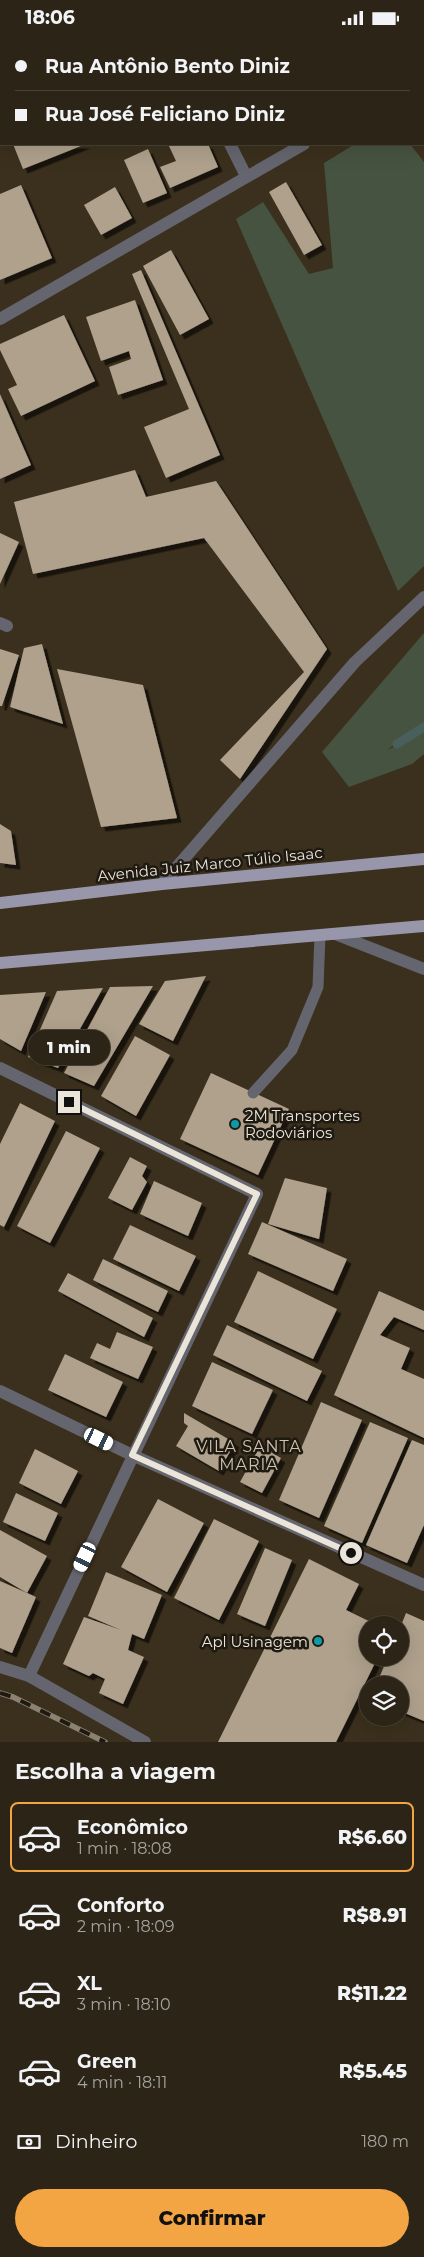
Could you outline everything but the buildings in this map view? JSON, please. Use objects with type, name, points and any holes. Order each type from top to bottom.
[{"type":"main road","name":"Avenida Juiz Marco Túlio Isaac","points":[[0,903],[162,884],[424,859]]},
{"type":"main road","points":[[0,963],[424,926]]},
{"type":"street","points":[[230,145],[246,176]]},
{"type":"street","points":[[0,319],[302,145]]},
{"type":"street","points":[[162,884],[355,662],[424,597]]},
{"type":"street","points":[[335,934],[424,969]]},
{"type":"street","points":[[0,1068],[257,1194],[29,1676]]},
{"type":"street","points":[[0,1391],[132,1455],[424,1585]]},
{"type":"street","points":[[0,1667],[29,1676],[145,1742]]},
{"type":"lane","points":[[254,1093],[292,1050],[318,987],[320,935]]},
{"type":"green space","points":[[353,145],[411,145],[424,162],[424,566],[398,591],[236,219],[263,202],[309,274],[333,268],[324,163]]},
{"type":"green space","points":[[424,633],[424,723],[387,750],[424,732],[424,754],[412,764],[349,787],[322,752]]},
{"type":"waterway","points":[[397,744],[424,727]]},
{"type":"railway","points":[[0,1693],[13,1697],[105,1742]]},
{"type":"place","name":"2M Transportes Rodoviários","points":[[235,1124]]},
{"type":"place","name":"Apl Usinagem","points":[[318,1641]]},
{"type":"district","name":"VILA SANTA MARIA","points":[[249,1455]]},
{"type":"route","points":[[69,1102],[257,1194],[132,1455],[351,1553]]}]
